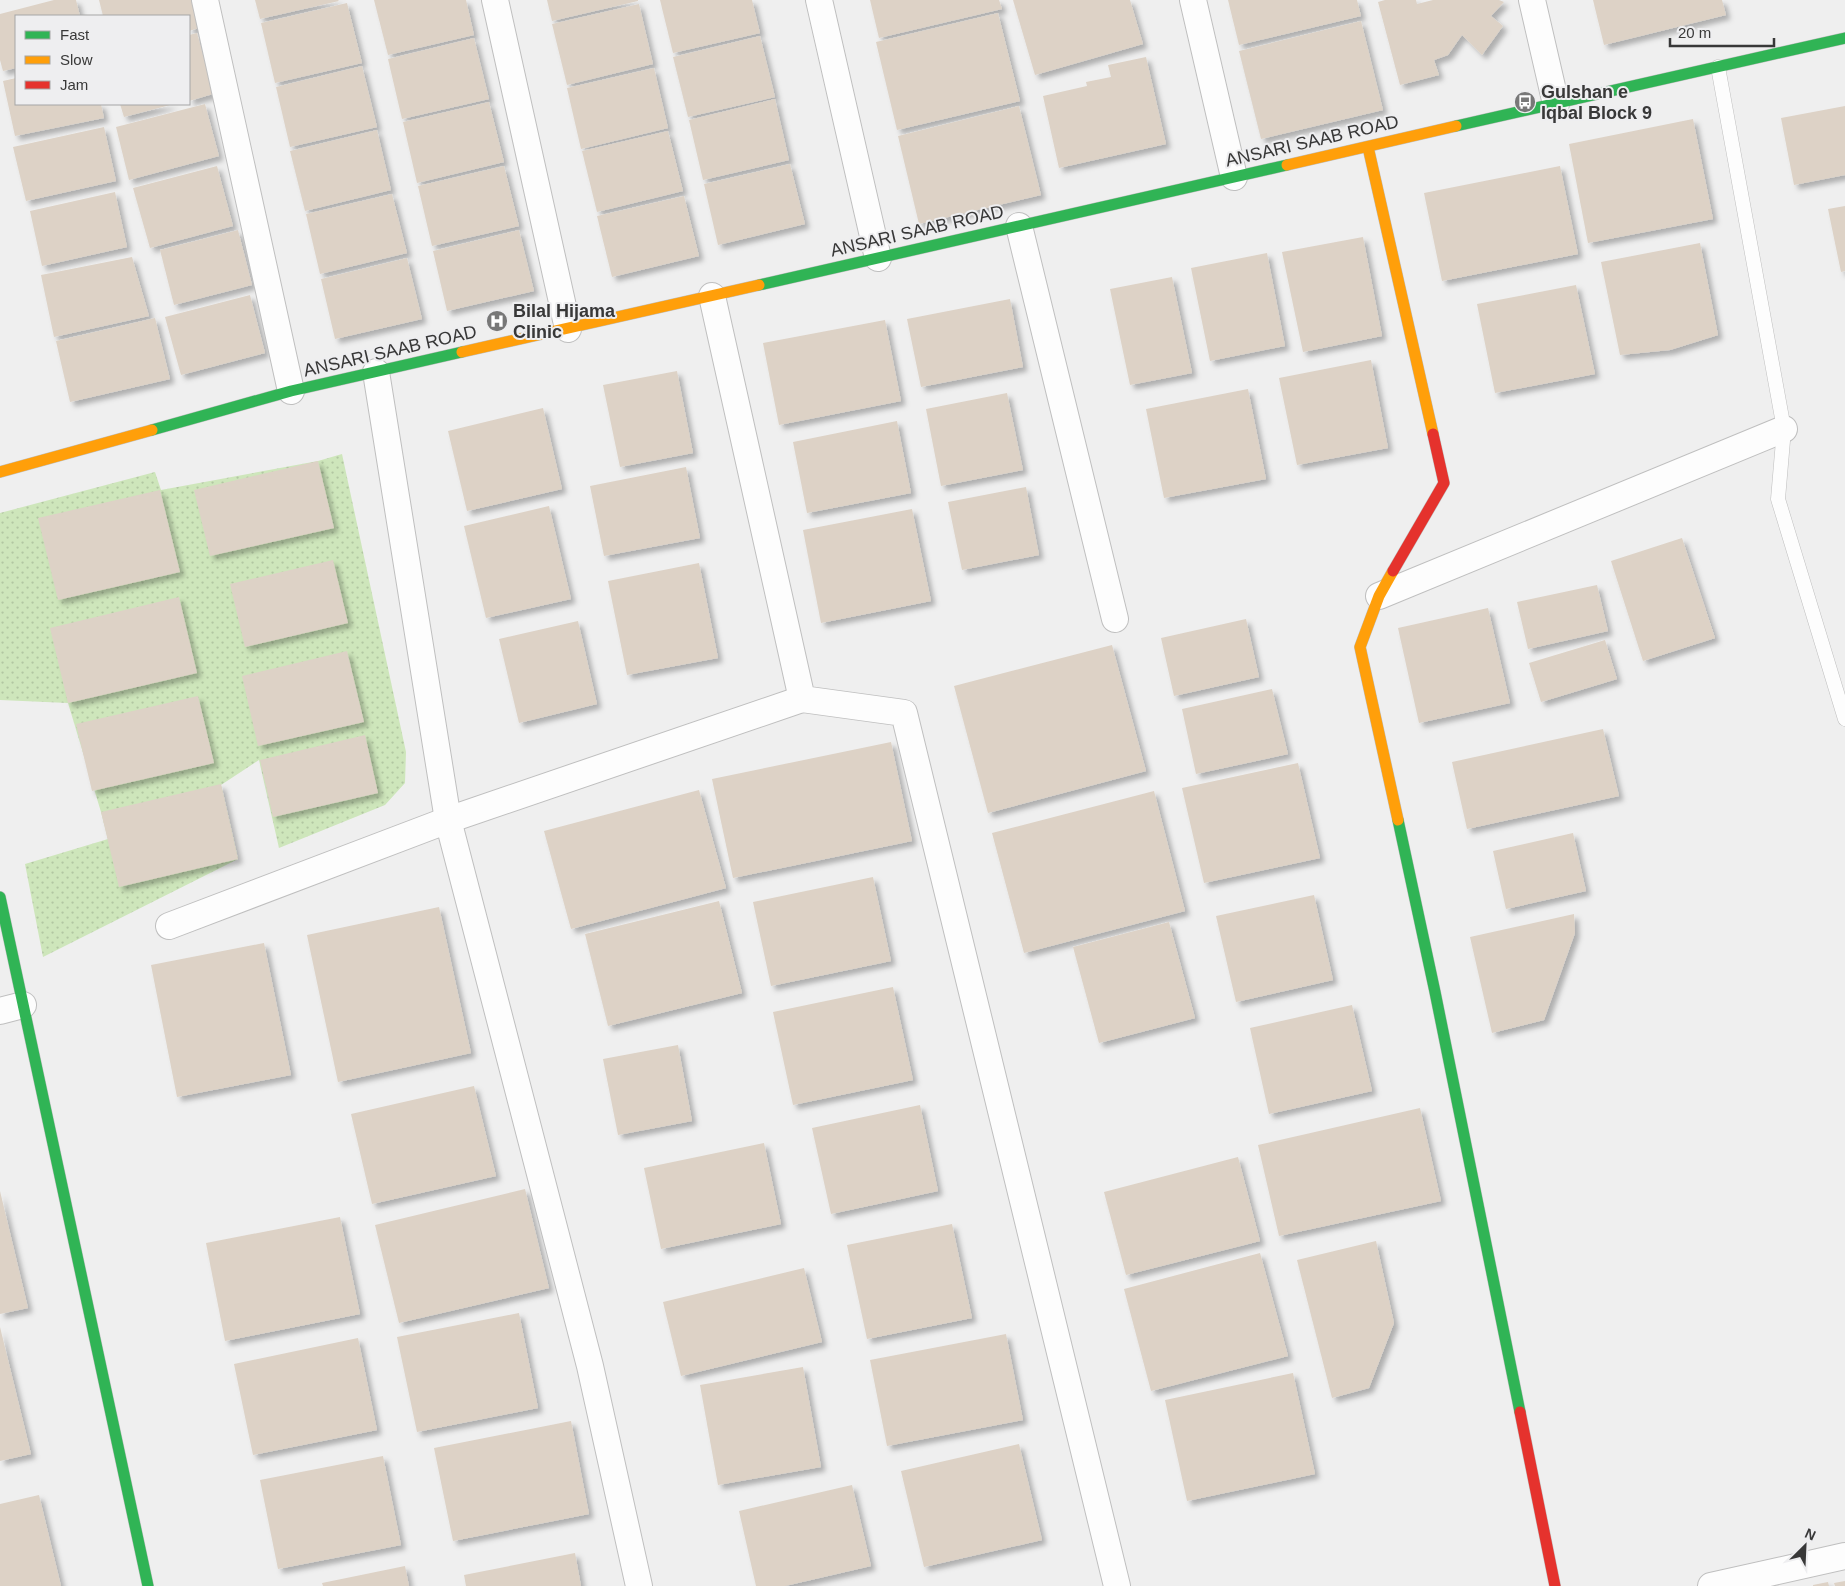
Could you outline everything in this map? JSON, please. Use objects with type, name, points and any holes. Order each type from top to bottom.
[{"type":"street","points":[[205,0],[292,391]]},
{"type":"street","points":[[496,0],[568,329]]},
{"type":"street","points":[[819,0],[878,258]]},
{"type":"street","points":[[1193,0],[1234,177]]},
{"type":"street","points":[[1532,0],[1556,104]]},
{"type":"street","name":"ANSARI SAAB ROAD","points":[[0,472],[292,391],[1845,38]]},
{"type":"street","points":[[1368,147],[1444,483],[1379,596],[1360,647],[1433,982],[1555,1586]]},
{"type":"street","points":[[1019,226],[1114,619]]},
{"type":"street","points":[[712,296],[802,700]]},
{"type":"street","points":[[376,372],[448,820],[590,1366],[639,1586]]},
{"type":"street","points":[[1379,596],[1784,429]]},
{"type":"street","points":[[169,926],[448,820],[802,700],[904,713],[1117,1586]]},
{"type":"street","points":[[0,897],[12,1008],[148,1586]]},
{"type":"street","points":[[1711,1586],[1845,1556]]},
{"type":"lane","points":[[1718,67],[1784,429],[1778,499],[1841,693],[1845,719]]},
{"type":"green space","points":[[342,454],[406,752],[405,783],[385,805],[279,848],[259,760],[221,785],[238,859],[43,957],[25,864],[108,839],[68,703],[0,700],[0,513],[155,472],[161,490],[318,461]]},
{"type":"building","points":[[54,0],[76,0],[80,15],[15,15],[15,68],[3,71],[0,60],[0,14]]},
{"type":"building","points":[[99,0],[195,0],[202,27],[190,31],[190,15],[103,15]]},
{"type":"building","points":[[255,0],[338,0],[339,1],[260,19]]},
{"type":"building","points":[[374,0],[466,0],[474,35],[388,55]]},
{"type":"building","points":[[547,0],[638,0],[638,1],[552,21]]},
{"type":"building","points":[[660,0],[752,0],[760,33],[673,53]]},
{"type":"building","points":[[870,0],[999,0],[1002,9],[879,38]]},
{"type":"building","points":[[1013,0],[1130,0],[1143,44],[1035,75]]},
{"type":"building","points":[[1228,0],[1357,0],[1361,16],[1239,45]]},
{"type":"building","points":[[1385,0],[1416,0],[1417,4],[1433,0],[1499,0],[1504,2],[1491,16],[1503,26],[1482,55],[1462,35],[1448,55],[1434,60],[1439,75],[1400,85],[1378,2]]},
{"type":"building","points":[[1593,0],[1722,0],[1726,15],[1604,45]]},
{"type":"building","points":[[347,3],[362,63],[275,83],[261,23]]},
{"type":"building","points":[[639,4],[653,64],[567,85],[552,24]]},
{"type":"building","points":[[998,13],[1020,101],[897,130],[876,42]]},
{"type":"building","points":[[1361,21],[1383,110],[1261,139],[1239,51]]},
{"type":"building","points":[[197,33],[213,94],[190,101],[190,35]]},
{"type":"building","points":[[760,36],[775,97],[688,117],[673,57]]},
{"type":"building","points":[[474,38],[489,99],[402,119],[388,59]]},
{"type":"building","points":[[1146,57],[1166,144],[1059,168],[1043,96],[1087,86],[1086,82],[1111,77],[1108,65]]},
{"type":"building","points":[[362,66],[377,127],[290,147],[276,87]]},
{"type":"building","points":[[654,68],[668,128],[581,149],[567,88]]},
{"type":"building","points":[[15,78],[15,105],[101,105],[104,118],[15,136],[3,81]]},
{"type":"building","points":[[775,99],[789,160],[703,180],[689,120]]},
{"type":"building","points":[[489,102],[504,162],[417,183],[403,122]]},
{"type":"building","points":[[205,104],[219,156],[129,180],[116,127]]},
{"type":"building","points":[[120,105],[170,105],[124,117]]},
{"type":"building","points":[[1019,106],[1041,195],[919,224],[898,136]]},
{"type":"building","points":[[1845,106],[1845,175],[1794,185],[1781,118]]},
{"type":"building","points":[[1693,119],[1713,219],[1588,243],[1569,144]]},
{"type":"building","points":[[104,127],[116,181],[26,201],[13,147]]},
{"type":"building","points":[[377,130],[391,190],[305,211],[290,151]]},
{"type":"building","points":[[668,131],[683,191],[597,212],[582,151]]},
{"type":"building","points":[[790,164],[805,224],[718,245],[704,184]]},
{"type":"building","points":[[217,166],[233,226],[150,248],[133,188]]},
{"type":"building","points":[[504,166],[519,226],[432,246],[418,186]]},
{"type":"building","points":[[1560,166],[1578,254],[1442,281],[1424,193]]},
{"type":"building","points":[[115,192],[127,247],[42,266],[30,211]]},
{"type":"building","points":[[392,194],[407,253],[320,274],[306,214]]},
{"type":"building","points":[[684,196],[699,256],[612,277],[597,216]]},
{"type":"building","points":[[1845,206],[1845,271],[1841,272],[1828,209]]},
{"type":"building","points":[[238,230],[252,285],[174,305],[160,250]]},
{"type":"building","points":[[519,230],[534,291],[447,311],[433,251]]},
{"type":"building","points":[[1363,237],[1382,336],[1303,352],[1282,252]]},
{"type":"building","points":[[1700,243],[1718,335],[1670,350],[1620,355],[1601,262]]},
{"type":"building","points":[[1267,253],[1285,346],[1210,361],[1191,268]]},
{"type":"building","points":[[132,257],[149,316],[54,337],[41,275]]},
{"type":"building","points":[[407,258],[422,319],[335,339],[321,279]]},
{"type":"building","points":[[1172,277],[1192,373],[1130,385],[1110,289]]},
{"type":"building","points":[[1576,285],[1595,374],[1495,393],[1477,304]]},
{"type":"building","points":[[250,295],[265,353],[181,375],[165,317]]},
{"type":"building","points":[[1010,299],[1023,367],[921,387],[907,319]]},
{"type":"building","points":[[155,318],[170,379],[70,402],[56,341]]},
{"type":"building","points":[[885,320],[901,401],[779,425],[763,343]]},
{"type":"building","points":[[1371,360],[1388,448],[1297,465],[1279,378]]},
{"type":"building","points":[[677,371],[693,453],[620,467],[603,385]]},
{"type":"building","points":[[1248,389],[1266,479],[1164,498],[1146,409]]},
{"type":"building","points":[[1007,393],[1023,470],[941,486],[926,409]]},
{"type":"building","points":[[543,408],[562,489],[467,511],[448,431]]},
{"type":"building","points":[[897,421],[911,493],[807,513],[793,442]]},
{"type":"building","points":[[318,461],[334,528],[210,556],[194,490]]},
{"type":"building","points":[[686,467],[700,538],[604,556],[590,486]]},
{"type":"building","points":[[1026,487],[1039,555],[962,570],[948,502]]},
{"type":"building","points":[[160,490],[180,572],[58,600],[38,518]]},
{"type":"building","points":[[549,506],[571,599],[486,618],[464,526]]},
{"type":"building","points":[[912,509],[931,601],[821,623],[803,530]]},
{"type":"building","points":[[1682,538],[1715,638],[1643,661],[1611,561]]},
{"type":"building","points":[[333,560],[348,623],[245,647],[230,584]]},
{"type":"building","points":[[699,563],[718,658],[627,675],[608,581]]},
{"type":"building","points":[[1597,585],[1608,631],[1528,649],[1517,602]]},
{"type":"building","points":[[179,597],[197,673],[68,703],[50,628]]},
{"type":"building","points":[[1488,608],[1510,703],[1419,723],[1398,628]]},
{"type":"building","points":[[1246,619],[1259,677],[1174,696],[1161,638]]},
{"type":"building","points":[[578,621],[597,704],[519,723],[499,639]]},
{"type":"building","points":[[1605,640],[1617,679],[1541,702],[1529,663]]},
{"type":"building","points":[[1112,645],[1146,771],[988,813],[954,686]]},
{"type":"building","points":[[347,651],[364,722],[258,746],[242,676]]},
{"type":"building","points":[[1272,689],[1288,754],[1196,774],[1182,709]]},
{"type":"building","points":[[198,696],[214,763],[92,791],[76,724]]},
{"type":"building","points":[[1603,729],[1619,796],[1467,829],[1452,762]]},
{"type":"building","points":[[365,735],[378,793],[273,817],[260,760]]},
{"type":"building","points":[[891,742],[912,841],[733,878],[712,779]]},
{"type":"building","points":[[1298,763],[1320,858],[1204,883],[1182,788]]},
{"type":"building","points":[[221,784],[238,859],[119,887],[101,812]]},
{"type":"building","points":[[699,790],[726,888],[571,929],[544,831]]},
{"type":"building","points":[[1154,791],[1185,911],[1024,953],[992,833]]},
{"type":"building","points":[[1573,833],[1586,891],[1506,909],[1493,851]]},
{"type":"building","points":[[873,877],[891,961],[771,986],[753,902]]},
{"type":"building","points":[[1314,895],[1333,980],[1236,1002],[1216,916]]},
{"type":"building","points":[[719,901],[742,993],[608,1026],[585,934]]},
{"type":"building","points":[[439,907],[471,1053],[338,1082],[307,935]]},
{"type":"building","points":[[1574,914],[1575,933],[1544,1020],[1492,1033],[1470,937]]},
{"type":"building","points":[[1169,922],[1195,1018],[1099,1043],[1073,947]]},
{"type":"building","points":[[264,943],[291,1075],[177,1097],[151,965]]},
{"type":"building","points":[[893,987],[913,1080],[793,1105],[773,1012]]},
{"type":"building","points":[[1352,1005],[1372,1091],[1269,1114],[1250,1028]]},
{"type":"building","points":[[678,1045],[692,1121],[618,1135],[603,1059]]},
{"type":"building","points":[[474,1086],[496,1176],[372,1204],[351,1114]]},
{"type":"building","points":[[920,1105],[938,1191],[831,1214],[812,1128]]},
{"type":"building","points":[[1420,1108],[1441,1201],[1279,1236],[1258,1145]]},
{"type":"building","points":[[764,1143],[781,1224],[661,1249],[644,1168]]},
{"type":"building","points":[[1238,1157],[1260,1241],[1126,1275],[1104,1192]]},
{"type":"building","points":[[525,1189],[549,1288],[399,1323],[375,1225]]},
{"type":"building","points":[[0,1191],[28,1308],[0,1314]]},
{"type":"building","points":[[340,1217],[360,1314],[225,1341],[206,1243]]},
{"type":"building","points":[[952,1224],[972,1318],[867,1339],[847,1245]]},
{"type":"building","points":[[1376,1241],[1394,1323],[1369,1388],[1332,1398],[1297,1260]]},
{"type":"building","points":[[1260,1253],[1288,1356],[1151,1391],[1124,1289]]},
{"type":"building","points":[[804,1268],[822,1342],[681,1376],[663,1302]]},
{"type":"building","points":[[519,1313],[538,1408],[417,1432],[397,1337]]},
{"type":"building","points":[[0,1327],[31,1454],[0,1461]]},
{"type":"building","points":[[1006,1334],[1023,1420],[887,1446],[870,1360]]},
{"type":"building","points":[[358,1338],[377,1430],[253,1455],[234,1364]]},
{"type":"building","points":[[803,1367],[821,1467],[718,1485],[700,1385]]},
{"type":"building","points":[[1293,1373],[1315,1474],[1187,1501],[1165,1400]]},
{"type":"building","points":[[571,1421],[589,1514],[453,1541],[434,1448]]},
{"type":"building","points":[[1019,1444],[1042,1540],[924,1567],[901,1471]]},
{"type":"building","points":[[383,1456],[401,1545],[278,1569],[260,1480]]},
{"type":"building","points":[[852,1485],[871,1566],[785,1586],[756,1586],[739,1511]]},
{"type":"building","points":[[39,1495],[61,1586],[0,1586],[0,1504]]},
{"type":"building","points":[[575,1553],[581,1586],[466,1586],[464,1575]]},
{"type":"building","points":[[405,1566],[409,1586],[323,1586],[322,1583]]},
{"type":"building","points":[[1845,1581],[1845,1586],[1835,1586],[1834,1583]]},
{"type":"building","points":[[1828,1582],[1829,1586],[1813,1586],[1813,1585]]},
{"type":"traffic: fast","points":[[1456,126],[1845,38]]},
{"type":"traffic: fast","points":[[759,285],[1287,165]]},
{"type":"traffic: fast","points":[[152,430],[291,391],[462,352]]},
{"type":"traffic: fast","points":[[1398,820],[1435,992],[1520,1412]]},
{"type":"traffic: fast","points":[[0,897],[148,1586]]},
{"type":"traffic: slow","points":[[1287,165],[1456,126]]},
{"type":"traffic: slow","points":[[1368,147],[1433,434]]},
{"type":"traffic: slow","points":[[462,352],[759,285]]},
{"type":"traffic: slow","points":[[0,472],[152,430]]},
{"type":"traffic: slow","points":[[1393,571],[1379,596],[1360,647],[1398,820]]},
{"type":"traffic: jam","points":[[1393,571],[1444,483],[1433,434]]},
{"type":"traffic: jam","points":[[1520,1412],[1555,1586]]},
{"type":"place","name":"Gulshan e Iqbal Block 9","points":[[1525,102]]},
{"type":"place","name":"Bilal Hijama Clinic","points":[[497,321]]}]
